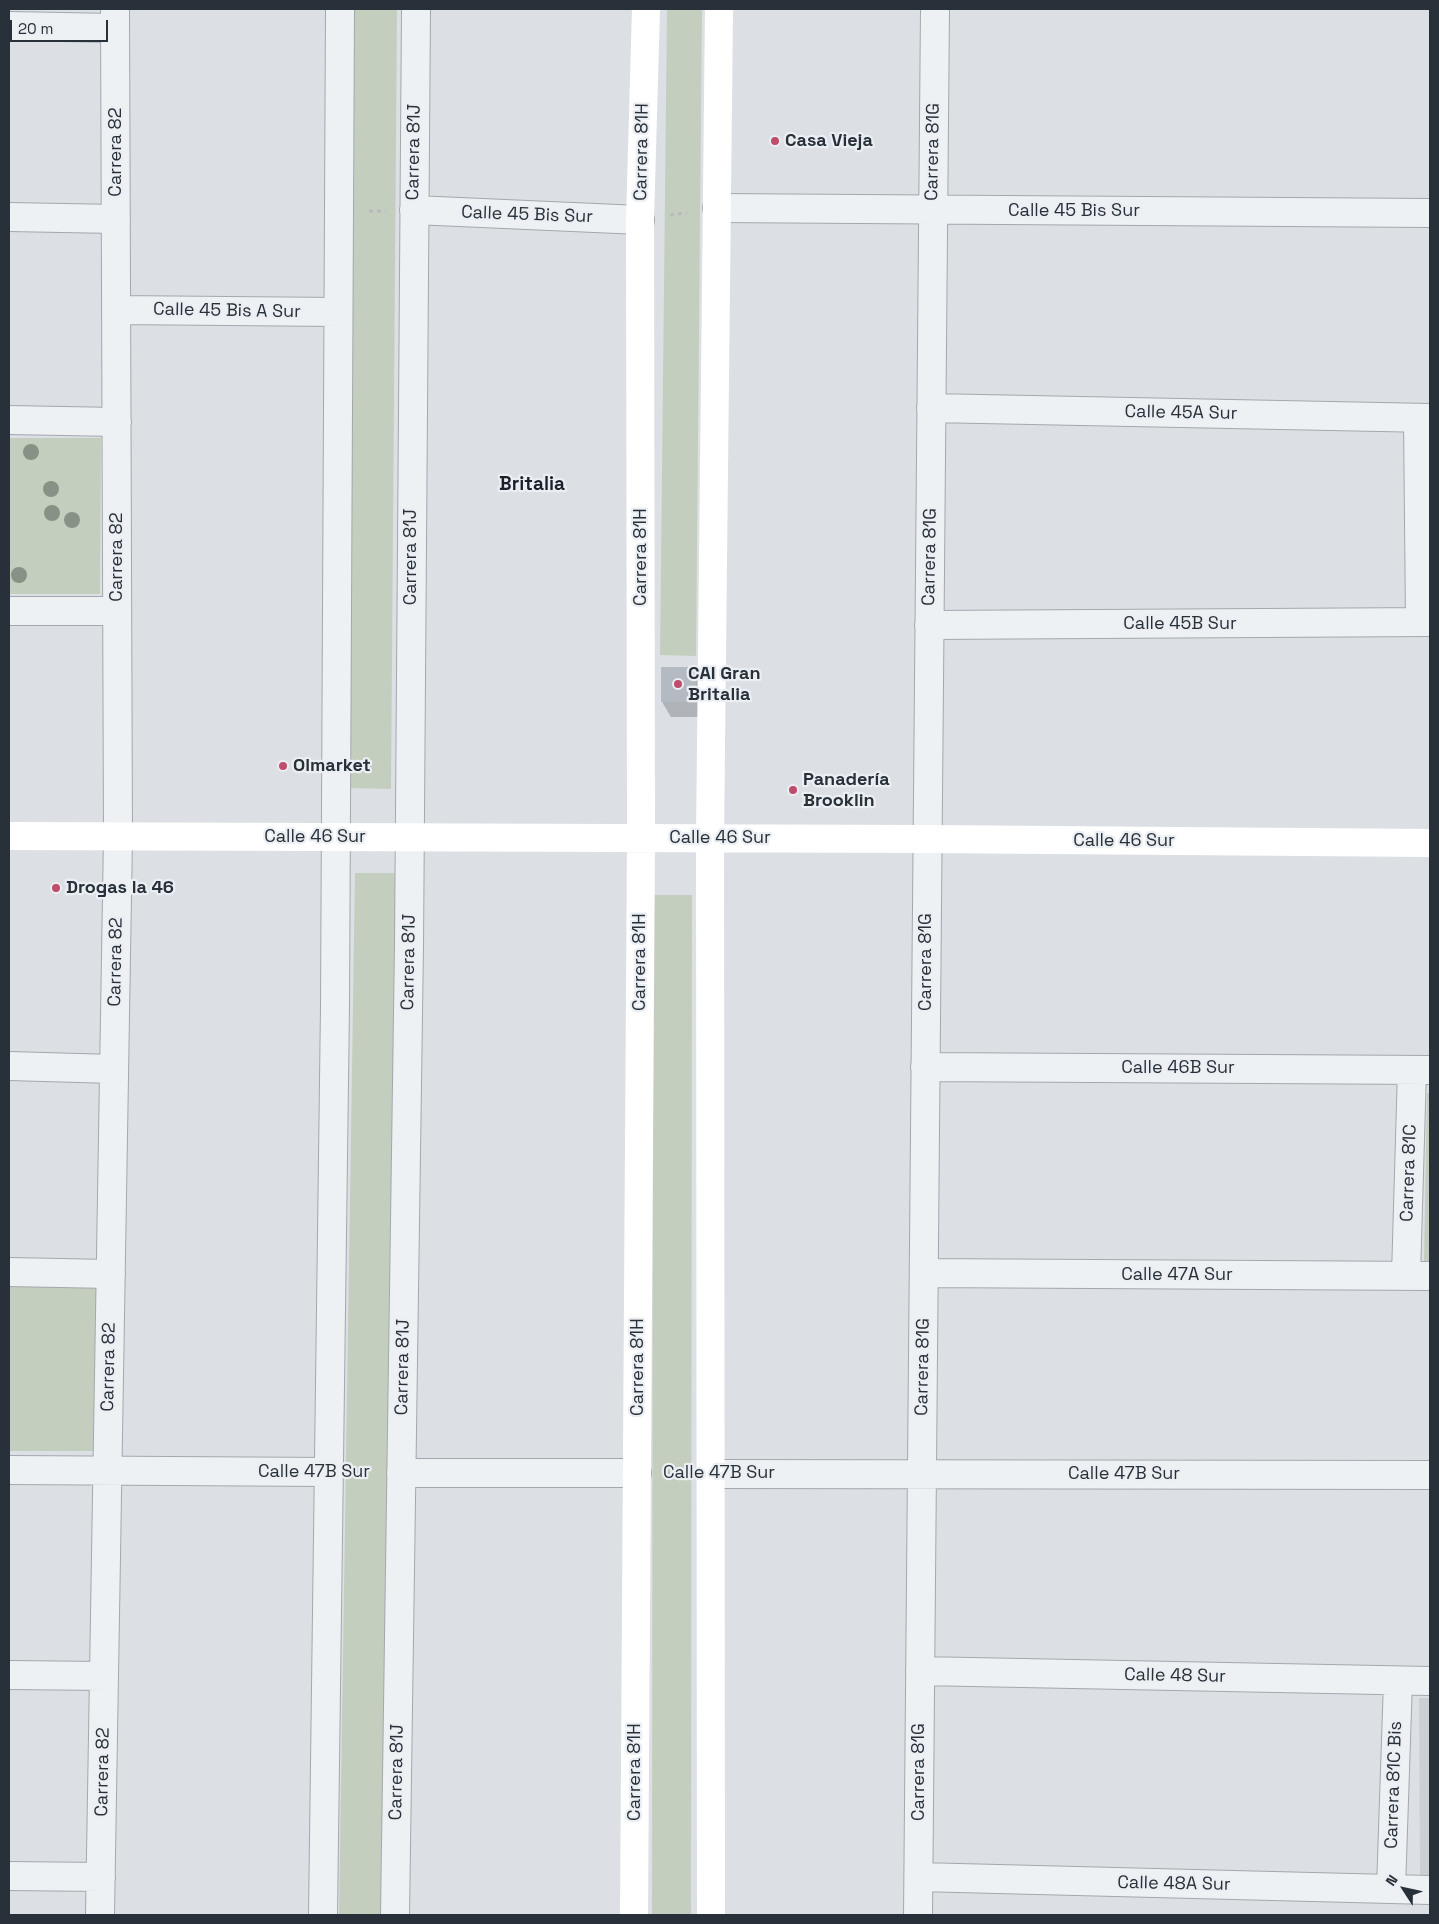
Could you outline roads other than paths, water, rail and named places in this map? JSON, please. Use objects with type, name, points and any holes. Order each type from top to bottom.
[{"type":"street","points":[[323,1915],[336,837],[340,9]]},
{"type":"street","name":"Carrera 81J","points":[[395,1915],[410,837],[416,9]]},
{"type":"street","name":"Carrera 81H","points":[[634,1915],[641,838],[640,220],[646,9]]},
{"type":"street","points":[[711,1915],[710,838],[719,9]]},
{"type":"street","name":"Carrera 81G","points":[[918,1915],[935,9]]},
{"type":"street","points":[[9,26],[115,18]]},
{"type":"street","name":"Carrera 82","points":[[100,1915],[118,836],[115,18]]},
{"type":"street","name":"Calle 45 Bis Sur","points":[[717,208],[1430,213]]},
{"type":"street","name":"Calle 45 Bis Sur","points":[[414,210],[640,220]]},
{"type":"street","points":[[9,217],[116,219]]},
{"type":"street","name":"Calle 45 Bis A Sur","points":[[116,310],[338,312]]},
{"type":"street","name":"Calle 45A Sur","points":[[932,408],[1424,418]]},
{"type":"street","points":[[1424,418],[1425,622]]},
{"type":"street","points":[[9,420],[117,422]]},
{"type":"street","points":[[9,612],[117,611]]},
{"type":"street","name":"Calle 45B Sur","points":[[929,625],[1425,622]]},
{"type":"street","name":"Calle 46 Sur","points":[[9,836],[927,839],[1430,843]]},
{"type":"street","points":[[9,1066],[114,1069]]},
{"type":"street","name":"Calle 46B Sur","points":[[925,1067],[1421,1070]]},
{"type":"street","name":"Carrera 81C","points":[[1418,1276],[1421,1070]]},
{"type":"street","points":[[9,1272],[111,1274]]},
{"type":"street","name":"Calle 47A Sur","points":[[924,1273],[1418,1276]]},
{"type":"street","name":"Calle 47B Sur","points":[[9,1470],[329,1472]]},
{"type":"street","name":"Calle 47B Sur","points":[[401,1473],[637,1473]]},
{"type":"street","name":"Calle 47B Sur","points":[[711,1474],[1430,1475]]},
{"type":"street","name":"Calle 48 Sur","points":[[920,1671],[1430,1681]]},
{"type":"street","points":[[9,1675],[104,1676]]},
{"type":"street","name":"Carrera 81C Bis","points":[[1390,1889],[1398,1680]]},
{"type":"street","points":[[9,1876],[101,1877]]},
{"type":"street","name":"Calle 48A Sur","points":[[919,1877],[1430,1890]]},
{"type":"place","name":"Casa Vieja","points":[[775,141]]},
{"type":"place","name":"CAI Gran Britalia","points":[[678,684]]},
{"type":"place","name":"Olmarket","points":[[283,766]]},
{"type":"place","name":"Panadería Brooklin","points":[[793,790]]},
{"type":"place","name":"Drogas la 46","points":[[56,888]]},
{"type":"district","name":"Britalia","points":[[532,485]]}]
